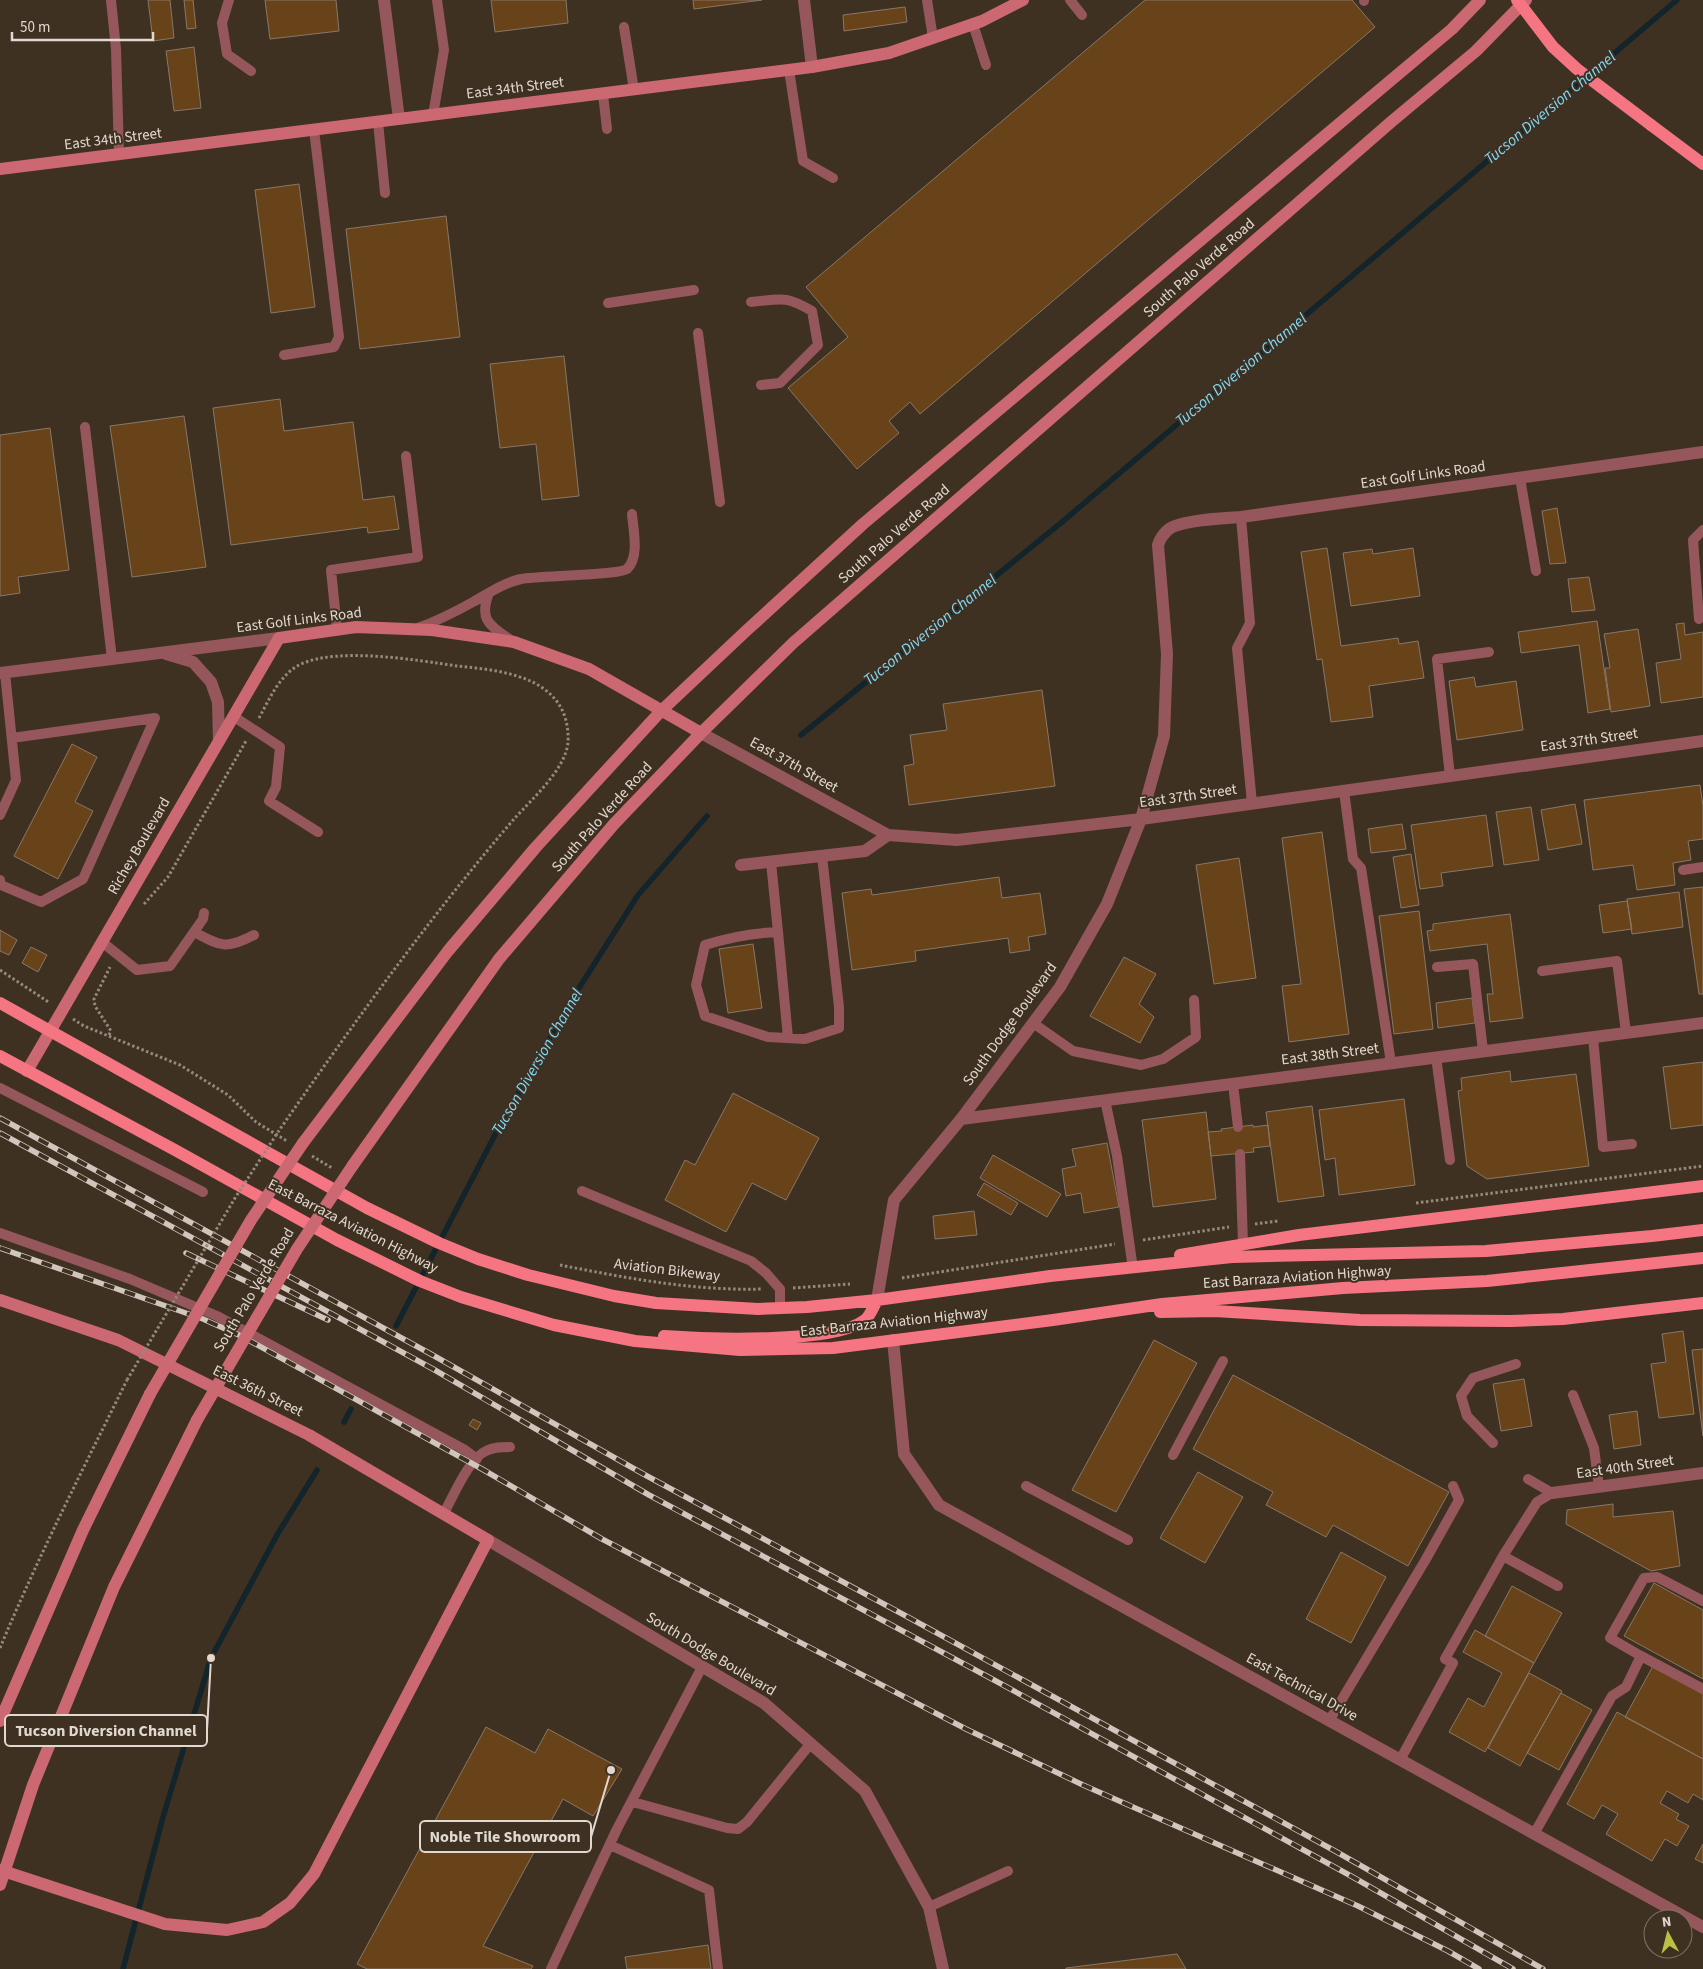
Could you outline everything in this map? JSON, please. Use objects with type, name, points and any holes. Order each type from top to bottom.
[{"type":"main road","name":"East 34th Street","points":[[0,169],[812,67],[889,53],[973,24],[1023,0]]},
{"type":"main road","name":"South Palo Verde Road","points":[[0,1721],[83,1530],[150,1394],[251,1220],[448,951],[536,847],[661,711],[863,524],[1001,406],[1452,29],[1480,0]]},
{"type":"main road","points":[[1517,0],[1553,46],[1577,69],[1703,164]]},
{"type":"main road","name":"South Palo Verde Road","points":[[0,1886],[2,1871],[33,1785],[114,1587],[197,1420],[297,1248],[353,1165],[500,959],[614,824],[701,733],[793,643],[1391,122],[1476,51],[1526,0]]},
{"type":"main road","name":"East Golf Links Road","points":[[279,638],[356,627],[432,630],[514,642],[589,670],[701,733]]},
{"type":"main road","name":"Richey Boulevard","points":[[28,1071],[279,638]]},
{"type":"main road","name":"East Barraza Aviation Highway","points":[[0,1003],[399,1225],[478,1259],[528,1275],[614,1296],[656,1303],[711,1308],[780,1308],[877,1300],[1050,1276],[1232,1257],[1486,1251],[1703,1230]]},
{"type":"main road","name":"East Barraza Aviation Highway","points":[[0,1056],[380,1262],[420,1281],[501,1310],[588,1333],[635,1341],[740,1350],[833,1348],[1162,1304],[1343,1288],[1487,1281],[1703,1258]]},
{"type":"main road","points":[[1050,1276],[1299,1235],[1703,1186]]},
{"type":"main road","name":"East 36th Street","points":[[0,1300],[118,1340],[309,1435],[488,1540]]},
{"type":"main road","points":[[501,1310],[632,1333],[728,1338],[834,1332],[867,1319],[877,1300]]},
{"type":"main road","points":[[1052,1320],[1144,1312],[1214,1311],[1360,1320],[1510,1321],[1563,1319],[1703,1303]]},
{"type":"main road","points":[[2,1871],[165,1924],[227,1930],[263,1922],[290,1903],[314,1874],[488,1540]]},
{"type":"street","points":[[384,0],[399,119]]},
{"type":"street","points":[[804,0],[812,67]]},
{"type":"street","name":"East Golf Links Road","points":[[1158,545],[1170,528],[1184,524],[1703,452]]},
{"type":"street","name":"South Dodge Boulevard","points":[[877,1300],[894,1200],[961,1118],[1060,987],[1107,904],[1141,819],[1164,736],[1168,654],[1158,545]]},
{"type":"street","name":"East Golf Links Road","points":[[3,673],[279,638]]},
{"type":"street","points":[[162,653],[193,662],[211,682],[218,702],[219,741]]},
{"type":"street","name":"East 37th Street","points":[[701,733],[888,835],[957,840],[1141,819],[1450,776],[1703,745]]},
{"type":"street","points":[[741,865],[865,850],[888,835]]},
{"type":"street","name":"East 38th Street","points":[[961,1118],[1703,1023]]},
{"type":"street","name":"East Technical Drive","points":[[893,1340],[904,1454],[939,1506],[1703,1927]]},
{"type":"street","name":"East 40th Street","points":[[1552,1493],[1703,1473]]},
{"type":"street","name":"South Dodge Boulevard","points":[[488,1540],[764,1703],[865,1791],[930,1907],[942,1969]]},
{"type":"lane","points":[[111,0],[116,49],[119,154]]},
{"type":"lane","points":[[229,0],[222,23],[227,54],[251,71]]},
{"type":"lane","points":[[433,115],[444,50],[437,0]]},
{"type":"lane","points":[[927,0],[933,38]]},
{"type":"lane","points":[[1070,0],[1082,16]]},
{"type":"lane","points":[[973,24],[986,65]]},
{"type":"lane","points":[[624,27],[634,90]]},
{"type":"lane","points":[[790,70],[803,161],[833,178]]},
{"type":"lane","points":[[603,94],[607,129]]},
{"type":"lane","points":[[378,122],[385,193]]},
{"type":"lane","points":[[284,355],[334,347],[339,337],[314,130]]},
{"type":"lane","points":[[608,303],[694,290]]},
{"type":"lane","points":[[751,302],[779,299],[793,300],[812,311],[818,345],[780,383],[762,385]]},
{"type":"lane","points":[[698,332],[720,502]]},
{"type":"lane","points":[[85,427],[112,659]]},
{"type":"lane","points":[[337,630],[332,570],[418,558],[406,456]]},
{"type":"lane","points":[[1520,478],[1536,571]]},
{"type":"lane","points":[[416,629],[444,618],[502,585],[522,579],[616,573],[627,569],[634,557],[632,514]]},
{"type":"lane","points":[[1241,517],[1250,623],[1237,648],[1252,803]]},
{"type":"lane","points":[[1699,619],[1693,540],[1703,530]]},
{"type":"lane","points":[[489,593],[484,607],[489,624],[514,642]]},
{"type":"lane","points":[[1450,776],[1437,659],[1489,652]]},
{"type":"lane","points":[[0,815],[16,780],[3,673]]},
{"type":"lane","points":[[233,716],[280,747],[276,787],[269,801],[318,832]]},
{"type":"lane","points":[[0,880],[1,885],[41,902],[83,879],[155,718],[12,738]]},
{"type":"lane","points":[[1344,791],[1352,859],[1361,868],[1391,1063]]},
{"type":"lane","points":[[778,932],[728,937],[705,945],[696,985],[705,1016],[768,1037],[805,1039],[839,1028],[839,1007],[822,856]]},
{"type":"lane","points":[[771,862],[788,1038]]},
{"type":"lane","points":[[1683,870],[1703,867]]},
{"type":"lane","points":[[102,942],[137,970],[170,966],[203,919],[204,913]]},
{"type":"lane","points":[[194,932],[218,945],[237,944],[254,935]]},
{"type":"lane","points":[[1542,971],[1617,961],[1626,1033]]},
{"type":"lane","points":[[1437,967],[1473,964],[1483,1051]]},
{"type":"lane","points":[[1033,1023],[1073,1051],[1141,1065],[1163,1059],[1196,1037],[1194,1000]]},
{"type":"lane","points":[[1593,1037],[1603,1147],[1632,1144]]},
{"type":"lane","points":[[1436,1057],[1450,1160]]},
{"type":"lane","points":[[1233,1084],[1238,1127]]},
{"type":"lane","points":[[0,1088],[203,1192]]},
{"type":"lane","points":[[1105,1100],[1117,1156],[1132,1262]]},
{"type":"lane","points":[[1240,1154],[1243,1244]]},
{"type":"lane","points":[[582,1191],[750,1261],[766,1273],[780,1289],[780,1308]]},
{"type":"lane","points":[[0,1233],[130,1279],[217,1316],[465,1450],[477,1459]]},
{"type":"lane","points":[[1173,1454],[1223,1361]]},
{"type":"lane","points":[[1493,1442],[1467,1416],[1461,1396],[1473,1378],[1516,1364]]},
{"type":"lane","points":[[1573,1395],[1594,1448],[1599,1487]]},
{"type":"lane","points":[[444,1513],[472,1464],[484,1451],[510,1447]]},
{"type":"lane","points":[[1400,1760],[1453,1663],[1445,1659],[1503,1556],[1538,1502],[1552,1493],[1528,1479]]},
{"type":"lane","points":[[1026,1486],[1128,1540]]},
{"type":"lane","points":[[1329,1721],[1459,1500],[1453,1486]]},
{"type":"lane","points":[[1503,1556],[1558,1586]]},
{"type":"lane","points":[[1703,1601],[1657,1577],[1644,1578],[1610,1638],[1703,1689]]},
{"type":"lane","points":[[1534,1834],[1612,1696],[1626,1687],[1641,1656]]},
{"type":"lane","points":[[551,1969],[610,1845],[702,1667]]},
{"type":"lane","points":[[633,1802],[727,1828],[738,1829],[747,1822],[811,1743]]},
{"type":"lane","points":[[610,1845],[709,1890],[718,1969]]},
{"type":"lane","points":[[930,1907],[1008,1871]]},
{"type":"path","points":[[0,1648],[52,1531],[127,1380],[235,1198],[346,1034],[426,928],[565,758],[568,741],[564,711],[556,699],[530,680],[483,669],[397,658],[355,656],[321,659],[302,664],[291,670],[279,684],[263,710]]},
{"type":"path","points":[[139,909],[168,877],[234,763]]},
{"type":"path","points":[[0,970],[38,995]]},
{"type":"path","points":[[104,978],[94,999],[95,1006],[111,1031],[109,1035]]},
{"type":"path","points":[[84,1026],[180,1065],[228,1095],[256,1122],[290,1143]]},
{"type":"path","points":[[305,1148],[332,1168]]},
{"type":"path","name":"Aviation Bikeway","points":[[560,1265],[634,1279],[723,1289],[780,1289],[850,1284]]},
{"type":"building","points":[[148,0],[170,0],[174,38],[153,41]]},
{"type":"building","points":[[184,0],[193,0],[196,28],[187,29]]},
{"type":"building","points":[[265,0],[336,0],[339,31],[270,39]]},
{"type":"building","points":[[491,0],[566,0],[568,23],[495,32]]},
{"type":"building","points":[[693,0],[762,0],[694,9]]},
{"type":"building","points":[[1145,0],[1352,0],[1375,27],[920,414],[910,402],[889,421],[899,433],[857,469],[788,388],[848,337],[806,287]]},
{"type":"building","points":[[905,7],[907,22],[844,31],[843,15]]},
{"type":"building","points":[[194,47],[201,108],[174,111],[166,51]]},
{"type":"building","points":[[299,184],[315,307],[271,313],[255,190]]},
{"type":"building","points":[[446,216],[460,337],[360,349],[346,229]]},
{"type":"building","points":[[564,356],[579,496],[542,500],[536,444],[500,448],[490,364]]},
{"type":"building","points":[[280,399],[284,431],[353,422],[363,500],[394,496],[399,529],[368,533],[367,527],[231,545],[213,408]]},
{"type":"building","points":[[184,416],[206,567],[132,577],[110,426]]},
{"type":"building","points":[[50,428],[69,570],[18,577],[20,593],[0,596],[0,435]]},
{"type":"building","points":[[1557,508],[1566,563],[1550,564],[1542,511]]},
{"type":"building","points":[[1327,548],[1341,646],[1398,638],[1399,644],[1418,641],[1424,678],[1369,686],[1373,717],[1331,722],[1322,659],[1317,660],[1301,552]]},
{"type":"building","points":[[1413,548],[1420,596],[1351,606],[1343,553],[1372,549],[1373,554]]},
{"type":"building","points":[[1589,577],[1595,610],[1572,612],[1568,579]]},
{"type":"building","points":[[1597,621],[1610,709],[1588,713],[1579,645],[1521,653],[1518,632]]},
{"type":"building","points":[[1684,623],[1685,635],[1703,632],[1703,697],[1661,703],[1656,663],[1681,659],[1676,624]]},
{"type":"building","points":[[1638,629],[1650,706],[1611,712],[1605,668],[1610,668],[1604,634]]},
{"type":"building","points":[[1474,677],[1476,687],[1516,681],[1523,730],[1457,740],[1449,681]]},
{"type":"building","points":[[1042,690],[1055,786],[909,805],[904,766],[914,764],[910,735],[947,730],[943,704]]},
{"type":"building","points":[[72,744],[97,757],[75,802],[93,811],[58,879],[14,856]]},
{"type":"building","points":[[1700,785],[1703,806],[1703,839],[1688,841],[1691,860],[1673,863],[1675,885],[1637,890],[1633,865],[1593,870],[1584,800]]},
{"type":"building","points":[[1575,804],[1582,844],[1548,850],[1541,810]]},
{"type":"building","points":[[1531,807],[1539,860],[1504,865],[1496,812]]},
{"type":"building","points":[[1486,815],[1493,866],[1441,873],[1443,886],[1420,889],[1411,825]]},
{"type":"building","points":[[1402,824],[1406,849],[1371,853],[1368,829]]},
{"type":"building","points":[[1322,832],[1349,1034],[1289,1042],[1282,986],[1301,984],[1282,838]]},
{"type":"building","points":[[1411,854],[1419,905],[1401,908],[1393,857]]},
{"type":"building","points":[[1239,858],[1256,978],[1214,984],[1196,865]]},
{"type":"building","points":[[999,877],[1002,898],[1040,893],[1046,934],[1028,937],[1030,950],[1010,953],[1008,938],[915,951],[916,961],[852,970],[842,893],[871,889],[872,895]]},
{"type":"building","points":[[1703,887],[1703,994],[1699,994],[1684,889]]},
{"type":"building","points":[[1679,892],[1683,927],[1632,934],[1627,899]]},
{"type":"building","points":[[1627,901],[1632,929],[1603,933],[1599,905]]},
{"type":"building","points":[[1419,911],[1433,1029],[1394,1034],[1379,916]]},
{"type":"building","points":[[1510,914],[1523,1018],[1490,1022],[1487,994],[1493,994],[1487,944],[1430,951],[1427,931],[1433,930],[1433,924]]},
{"type":"building","points":[[0,930],[17,940],[9,955],[0,951]]},
{"type":"building","points":[[753,944],[762,1008],[728,1013],[719,949]]},
{"type":"building","points":[[31,947],[47,955],[38,972],[22,963]]},
{"type":"building","points":[[1124,957],[1156,974],[1139,1004],[1154,1017],[1140,1043],[1090,1016]]},
{"type":"building","points":[[1472,998],[1475,1023],[1438,1028],[1436,1003]]},
{"type":"building","points":[[1703,1062],[1703,1125],[1671,1129],[1663,1067]]},
{"type":"building","points":[[1510,1071],[1511,1082],[1576,1074],[1589,1166],[1487,1179],[1467,1166],[1458,1091],[1462,1090],[1461,1078]]},
{"type":"building","points":[[733,1093],[819,1138],[786,1200],[752,1183],[726,1232],[665,1200],[685,1160],[695,1165]]},
{"type":"building","points":[[1404,1099],[1415,1185],[1339,1195],[1335,1158],[1325,1160],[1319,1110]]},
{"type":"building","points":[[1312,1106],[1324,1196],[1278,1202],[1266,1112]]},
{"type":"building","points":[[1206,1112],[1216,1199],[1153,1207],[1142,1120]]},
{"type":"building","points":[[1253,1125],[1253,1127],[1268,1125],[1270,1146],[1253,1148],[1254,1152],[1211,1156],[1208,1132]]},
{"type":"building","points":[[1107,1143],[1119,1207],[1084,1213],[1081,1193],[1066,1196],[1062,1169],[1076,1166],[1072,1149]]},
{"type":"building","points":[[993,1155],[1061,1194],[1047,1217],[980,1178]]},
{"type":"building","points":[[984,1183],[1018,1203],[1011,1215],[977,1195]]},
{"type":"building","points":[[974,1211],[977,1235],[935,1239],[933,1216]]},
{"type":"building","points":[[1683,1331],[1694,1414],[1659,1418],[1651,1364],[1666,1362],[1662,1334]]},
{"type":"building","points":[[1154,1340],[1197,1363],[1116,1512],[1072,1490]]},
{"type":"building","points":[[1703,1349],[1703,1436],[1692,1350]]},
{"type":"building","points":[[1233,1375],[1449,1492],[1408,1566],[1333,1525],[1326,1537],[1266,1505],[1273,1492],[1193,1449]]},
{"type":"building","points":[[1524,1379],[1532,1426],[1501,1431],[1493,1384]]},
{"type":"building","points":[[1637,1411],[1641,1445],[1614,1449],[1609,1415]]},
{"type":"building","points":[[473,1419],[481,1423],[477,1430],[469,1425]]},
{"type":"building","points":[[1198,1472],[1243,1497],[1205,1563],[1160,1538]]},
{"type":"building","points":[[1613,1504],[1613,1517],[1673,1511],[1680,1566],[1651,1571],[1566,1524],[1567,1510]]},
{"type":"building","points":[[1341,1552],[1386,1577],[1351,1643],[1306,1619]]},
{"type":"building","points":[[1654,1583],[1703,1610],[1703,1679],[1624,1636]]},
{"type":"building","points":[[1512,1586],[1562,1613],[1534,1663],[1485,1636]]},
{"type":"building","points":[[1475,1630],[1534,1663],[1485,1752],[1449,1732],[1468,1698],[1484,1707],[1502,1673],[1463,1652]]},
{"type":"building","points":[[1653,1666],[1703,1693],[1703,1759],[1625,1717]]},
{"type":"building","points":[[1529,1673],[1562,1691],[1520,1766],[1488,1748]]},
{"type":"building","points":[[1561,1693],[1592,1710],[1559,1770],[1527,1753]]},
{"type":"building","points":[[1617,1712],[1703,1759],[1703,1800],[1693,1794],[1688,1803],[1667,1791],[1660,1803],[1679,1814],[1676,1819],[1689,1826],[1677,1846],[1665,1839],[1652,1861],[1606,1834],[1618,1814],[1602,1805],[1594,1819],[1567,1804]]},
{"type":"building","points":[[486,1727],[535,1753],[548,1729],[622,1769],[593,1816],[563,1799],[483,1946],[533,1966],[531,1969],[367,1969],[357,1964]]},
{"type":"building","points":[[1703,1844],[1703,1863],[1695,1859]]},
{"type":"building","points":[[708,1945],[711,1969],[627,1969],[625,1957]]},
{"type":"building","points":[[1177,1954],[1186,1969],[1066,1969],[1066,1968]]},
{"type":"waterway","name":"Tucson Diversion Channel","points":[[801,735],[1062,522],[1677,0]]},
{"type":"waterway","name":"Tucson Diversion Channel","points":[[396,1326],[498,1129],[572,999],[638,895],[707,816]]},
{"type":"waterway","points":[[344,1422],[351,1409]]},
{"type":"waterway","name":"Tucson Diversion Channel","points":[[123,1969],[163,1817],[211,1658],[277,1535],[317,1470]]},
{"type":"railway","points":[[0,1118],[429,1353],[647,1476],[1335,1851],[1543,1969]]},
{"type":"railway","points":[[0,1133],[433,1369],[649,1495],[994,1680],[1351,1876],[1513,1969]]},
{"type":"railway","points":[[0,1248],[203,1319],[241,1336],[482,1469],[602,1539],[966,1729],[1083,1785],[1358,1906],[1448,1951],[1479,1969]]},
{"type":"railway","points":[[186,1253],[328,1320]]},
{"type":"place","name":"Tucson Diversion Channel","points":[[211,1658]]},
{"type":"place","name":"Noble Tile Showroom","points":[[611,1770]]}]
